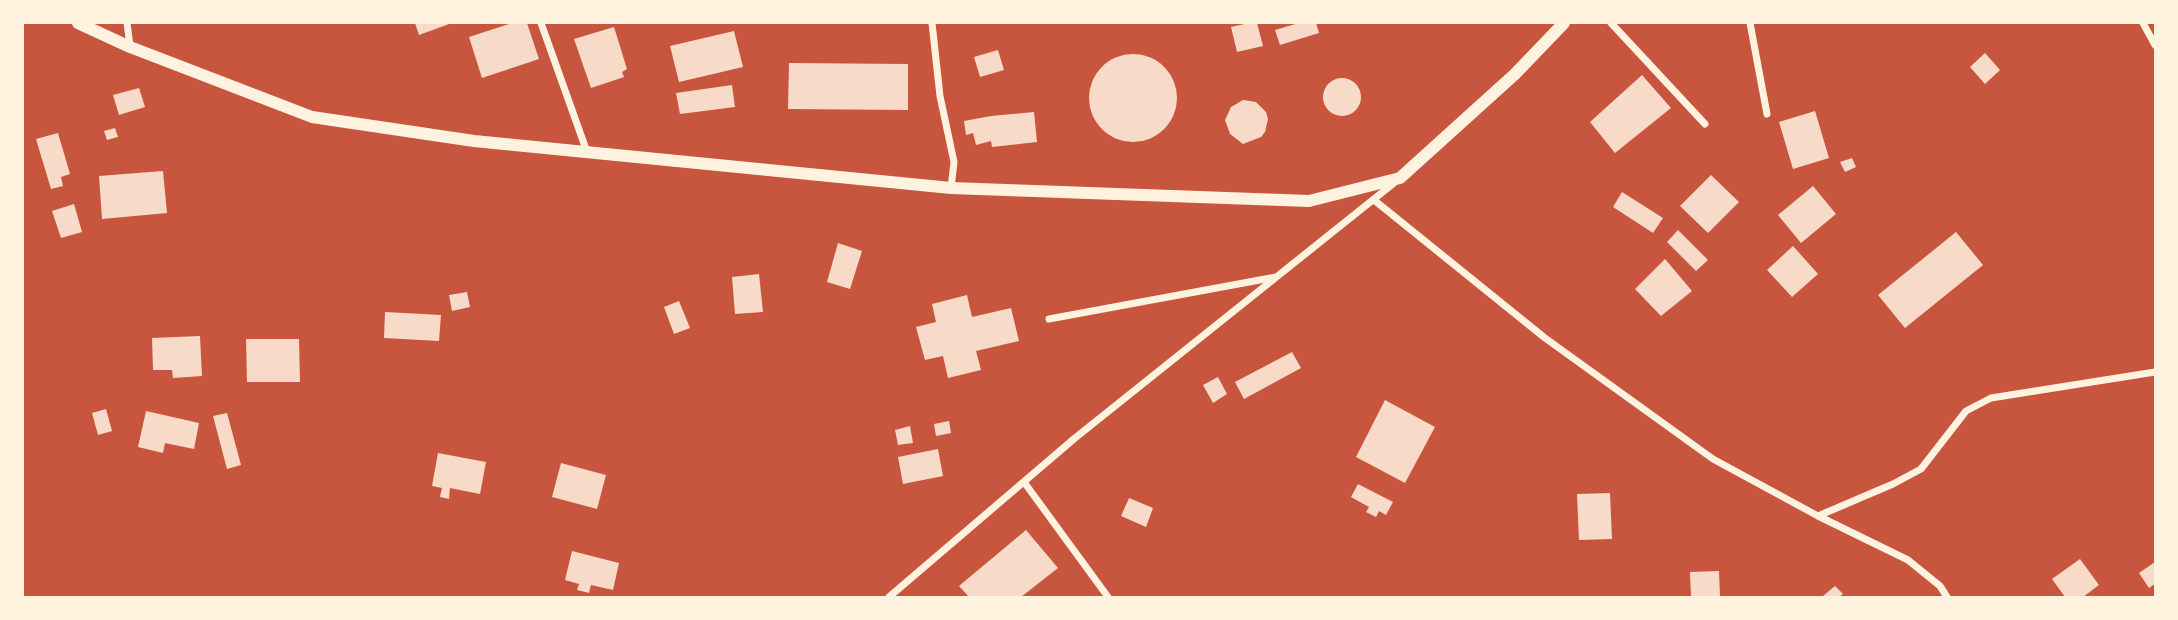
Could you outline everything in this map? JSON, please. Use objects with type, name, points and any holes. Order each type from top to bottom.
[{"type":"street","points":[[78,23],[130,47],[312,117],[474,141],[951,188],[1309,201],[1400,178]]},
{"type":"street","points":[[127,23],[130,47]]},
{"type":"street","points":[[541,23],[587,153]]},
{"type":"street","points":[[932,23],[940,96],[954,162],[951,188]]},
{"type":"street","points":[[890,597],[1074,438],[1400,178],[1515,74],[1564,23]]},
{"type":"street","points":[[1611,23],[1705,124]]},
{"type":"street","points":[[1750,23],[1767,114]]},
{"type":"street","points":[[2143,23],[2155,45]]},
{"type":"street","points":[[1374,200],[1545,338],[1713,459],[1818,516],[1908,560],[1940,586],[1947,597]]},
{"type":"street","points":[[1049,319],[1277,277]]},
{"type":"street","points":[[1818,516],[1893,484],[1921,468],[1966,411],[1991,398],[2155,372]]},
{"type":"street","points":[[1024,482],[1108,597]]},
{"type":"building","points":[[415,23],[452,23],[419,35]]},
{"type":"building","points":[[512,23],[527,23],[539,59],[482,78],[469,37]]},
{"type":"building","points":[[1257,23],[1263,46],[1237,52],[1231,27]]},
{"type":"building","points":[[1299,23],[1316,23],[1319,33],[1280,45],[1275,30]]},
{"type":"building","points":[[614,27],[627,69],[622,72],[624,77],[591,88],[574,39]]},
{"type":"building","points":[[734,31],[743,67],[679,82],[670,46]]},
{"type":"building","points":[[998,50],[1004,70],[980,77],[974,57]]},
{"type":"building","points":[[1985,53],[2000,70],[1985,84],[1970,67]]},
{"type":"building","points":[[1133,54],[1158,61],[1170,73],[1177,98],[1170,123],[1158,135],[1133,142],[1108,135],[1096,123],[1089,98],[1096,73],[1108,61]]},
{"type":"building","points":[[789,63],[908,64],[908,110],[788,109]]},
{"type":"building","points":[[1642,75],[1671,108],[1615,153],[1590,122]]},
{"type":"building","points":[[1342,78],[1356,83],[1361,97],[1356,111],[1342,116],[1328,111],[1323,97],[1328,83]]},
{"type":"building","points":[[732,85],[735,107],[680,114],[676,93]]},
{"type":"building","points":[[139,88],[145,107],[119,115],[113,95]]},
{"type":"building","points":[[1243,100],[1256,102],[1266,112],[1268,119],[1261,137],[1243,144],[1230,134],[1225,120],[1231,107]]},
{"type":"building","points":[[1815,111],[1829,158],[1793,169],[1779,122]]},
{"type":"building","points":[[1034,112],[1037,142],[992,147],[991,141],[976,145],[973,133],[966,135],[964,121]]},
{"type":"building","points":[[115,128],[118,137],[107,140],[104,131]]},
{"type":"building","points":[[58,133],[70,174],[61,177],[63,186],[51,189],[36,139]]},
{"type":"building","points":[[1852,158],[1856,167],[1845,172],[1840,162]]},
{"type":"building","points":[[163,171],[167,213],[102,219],[99,176]]},
{"type":"building","points":[[1711,175],[1739,202],[1708,233],[1680,206]]},
{"type":"building","points":[[1813,186],[1836,214],[1801,243],[1778,215]]},
{"type":"building","points":[[1622,192],[1663,218],[1653,233],[1613,207]]},
{"type":"building","points":[[74,204],[82,232],[61,238],[52,211]]},
{"type":"building","points":[[1678,230],[1708,260],[1696,271],[1667,242]]},
{"type":"building","points":[[1956,232],[1983,265],[1905,328],[1878,295]]},
{"type":"building","points":[[838,243],[862,251],[850,289],[827,282]]},
{"type":"building","points":[[1793,246],[1818,274],[1792,297],[1767,270]]},
{"type":"building","points":[[1665,259],[1692,291],[1661,316],[1635,289]]},
{"type":"building","points":[[759,274],[763,312],[735,314],[732,277]]},
{"type":"building","points":[[467,292],[470,307],[452,311],[449,295]]},
{"type":"building","points":[[967,295],[972,317],[1011,308],[1019,341],[976,351],[981,370],[948,378],[943,356],[925,360],[916,327],[936,322],[932,304]]},
{"type":"building","points":[[679,301],[690,328],[674,334],[664,307]]},
{"type":"building","points":[[385,312],[441,315],[439,341],[384,338]]},
{"type":"building","points":[[200,336],[202,376],[173,378],[172,370],[153,370],[152,338]]},
{"type":"building","points":[[246,339],[299,339],[300,382],[247,382]]},
{"type":"building","points":[[1292,352],[1301,368],[1244,399],[1235,382]]},
{"type":"building","points":[[1218,377],[1227,394],[1213,403],[1203,385]]},
{"type":"building","points":[[1385,400],[1435,427],[1405,483],[1356,457]]},
{"type":"building","points":[[106,409],[112,431],[98,435],[92,413]]},
{"type":"building","points":[[146,411],[199,423],[194,449],[165,443],[163,453],[138,447]]},
{"type":"building","points":[[227,413],[241,465],[227,469],[213,416]]},
{"type":"building","points":[[949,421],[951,433],[936,436],[934,424]]},
{"type":"building","points":[[910,426],[913,443],[898,445],[895,430]]},
{"type":"building","points":[[938,449],[943,476],[903,484],[898,457]]},
{"type":"building","points":[[438,453],[486,462],[480,494],[450,488],[449,499],[440,497],[442,488],[432,486]]},
{"type":"building","points":[[561,463],[606,475],[597,509],[552,497]]},
{"type":"building","points":[[1358,484],[1393,502],[1386,515],[1379,511],[1376,517],[1366,512],[1369,507],[1351,497]]},
{"type":"building","points":[[1610,493],[1612,539],[1579,540],[1577,494]]},
{"type":"building","points":[[1129,498],[1153,508],[1146,527],[1121,516]]},
{"type":"building","points":[[1026,530],[1058,568],[1021,597],[969,597],[959,586]]},
{"type":"building","points":[[572,551],[619,563],[613,590],[591,585],[589,593],[577,590],[579,584],[565,580]]},
{"type":"building","points":[[2080,559],[2099,585],[2083,597],[2065,597],[2052,579]]},
{"type":"building","points":[[2155,562],[2155,584],[2149,588],[2139,573]]},
{"type":"building","points":[[1719,571],[1720,597],[1691,597],[1690,572]]},
{"type":"building","points":[[1835,586],[1843,594],[1839,597],[1823,596]]}]
